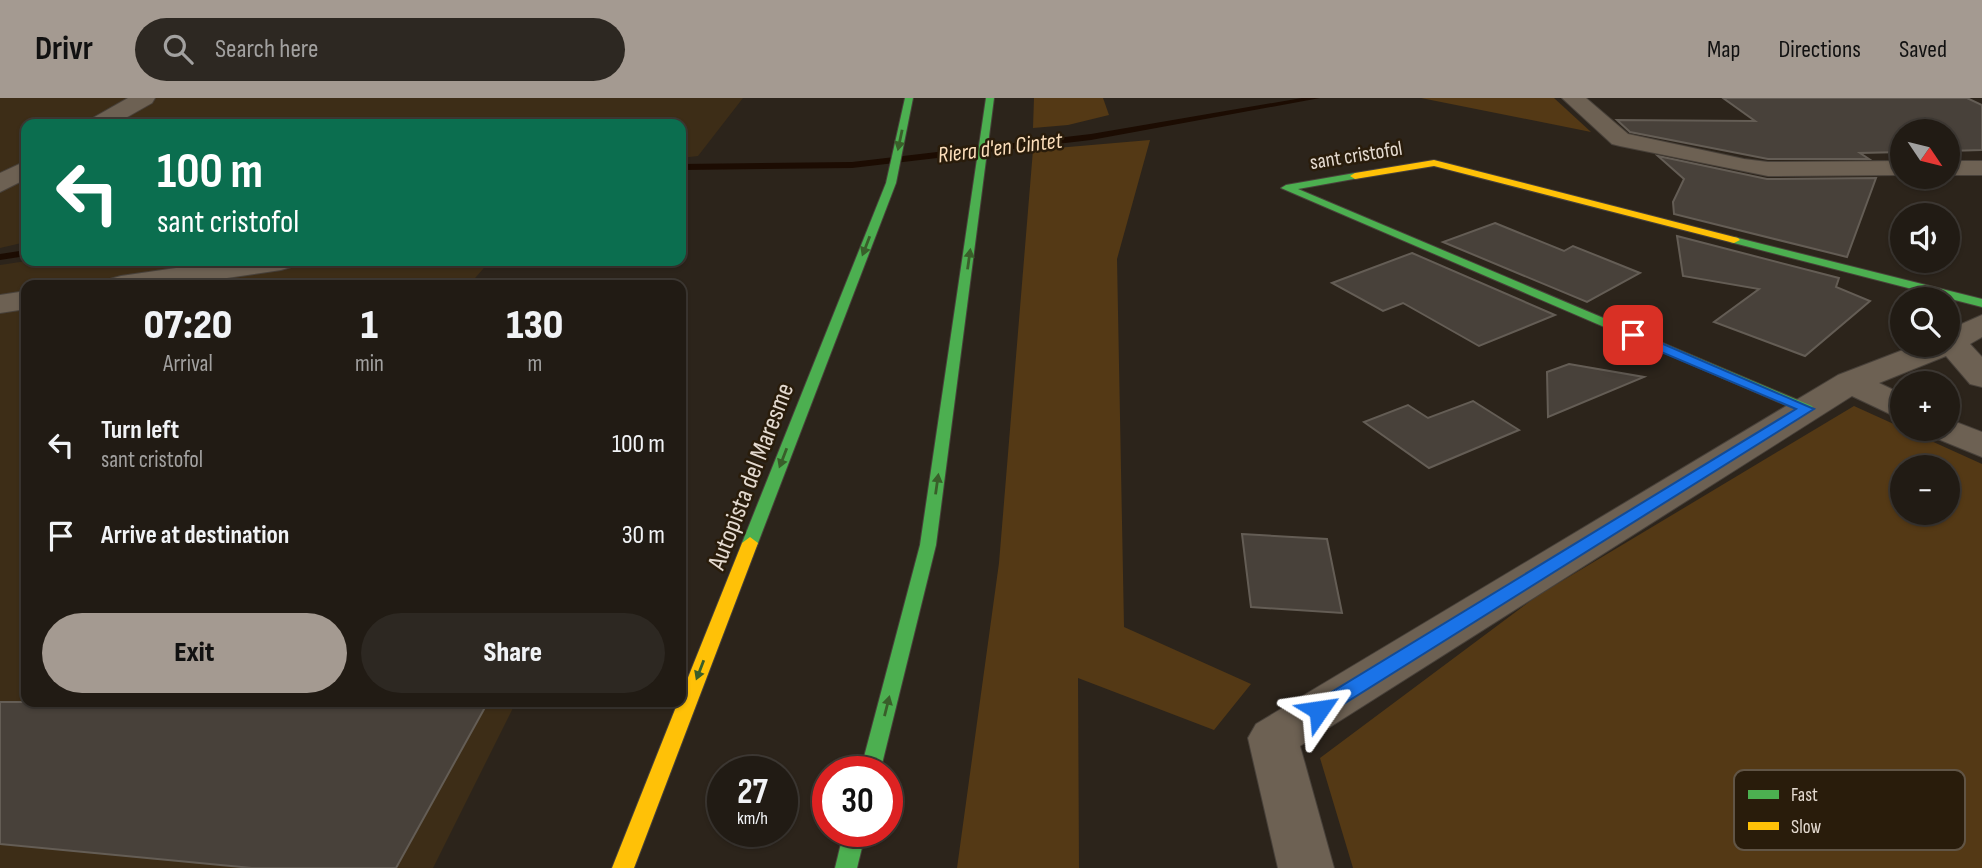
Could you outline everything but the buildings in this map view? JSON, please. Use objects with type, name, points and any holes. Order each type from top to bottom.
[{"type":"main road","name":"Autopista del Maresme","points":[[623,868],[891,183],[909,98]]},
{"type":"main road","points":[[874,756],[928,545],[990,98]]},
{"type":"main road","name":"sant cristofol","points":[[1807,409],[1286,188],[1434,163],[1982,303]]},
{"type":"main road","points":[[846,868],[851,847]]},
{"type":"street","points":[[108,119],[144,98]]},
{"type":"street","points":[[1573,98],[1620,139],[1768,169],[1890,168]]},
{"type":"street","points":[[1960,168],[1982,168]]},
{"type":"street","points":[[0,184],[21,171]]},
{"type":"street","points":[[154,280],[248,266]]},
{"type":"street","points":[[0,304],[21,301]]},
{"type":"street","points":[[1960,337],[1982,324]]},
{"type":"street","points":[[1960,356],[1982,377]]},
{"type":"street","points":[[1306,868],[1273,738],[1850,382],[1914,357]]},
{"type":"street","points":[[1850,382],[1890,401]]},
{"type":"street","points":[[1960,436],[1982,446]]},
{"type":"shaded area","points":[[0,98],[743,98],[698,156],[686,157],[686,119],[21,119],[21,243],[0,248]]},
{"type":"shaded area","points":[[1034,98],[1103,98],[1109,115],[1068,125],[1033,128]]},
{"type":"shaded area","points":[[1421,98],[1554,98],[1591,132]]},
{"type":"shaded area","points":[[1150,140],[1117,259],[1124,627],[1251,684],[1214,730],[1078,678],[1079,868],[957,868],[999,563],[1033,150]]},
{"type":"shaded area","points":[[21,262],[21,266],[486,266],[473,280],[21,280],[21,707],[514,707],[433,868],[0,868],[0,265]]},
{"type":"shaded area","points":[[1854,406],[1890,422],[1890,441],[1931,441],[1982,464],[1982,868],[1353,868],[1320,758],[1537,596]]},
{"type":"waterway","name":"Riera d'en Cintet","points":[[686,167],[852,165],[1091,137],[1316,98]]},
{"type":"waterway","name":"Riera d'en Cintet","points":[[0,257],[21,254]]},
{"type":"traffic: fast","points":[[750,543],[891,183],[909,98]]},
{"type":"traffic: fast","points":[[874,756],[928,545],[990,98]]},
{"type":"traffic: fast","points":[[1355,176],[1286,188],[1807,409]]},
{"type":"traffic: fast","points":[[1734,240],[1982,303]]},
{"type":"traffic: fast","points":[[846,868],[851,847]]},
{"type":"traffic: slow","points":[[1355,176],[1434,163],[1734,240]]},
{"type":"traffic: slow","points":[[686,707],[750,543]]},
{"type":"traffic: slow","points":[[623,868],[686,707]]},
{"type":"route","points":[[1319,710],[1807,409],[1633,335]]}]
